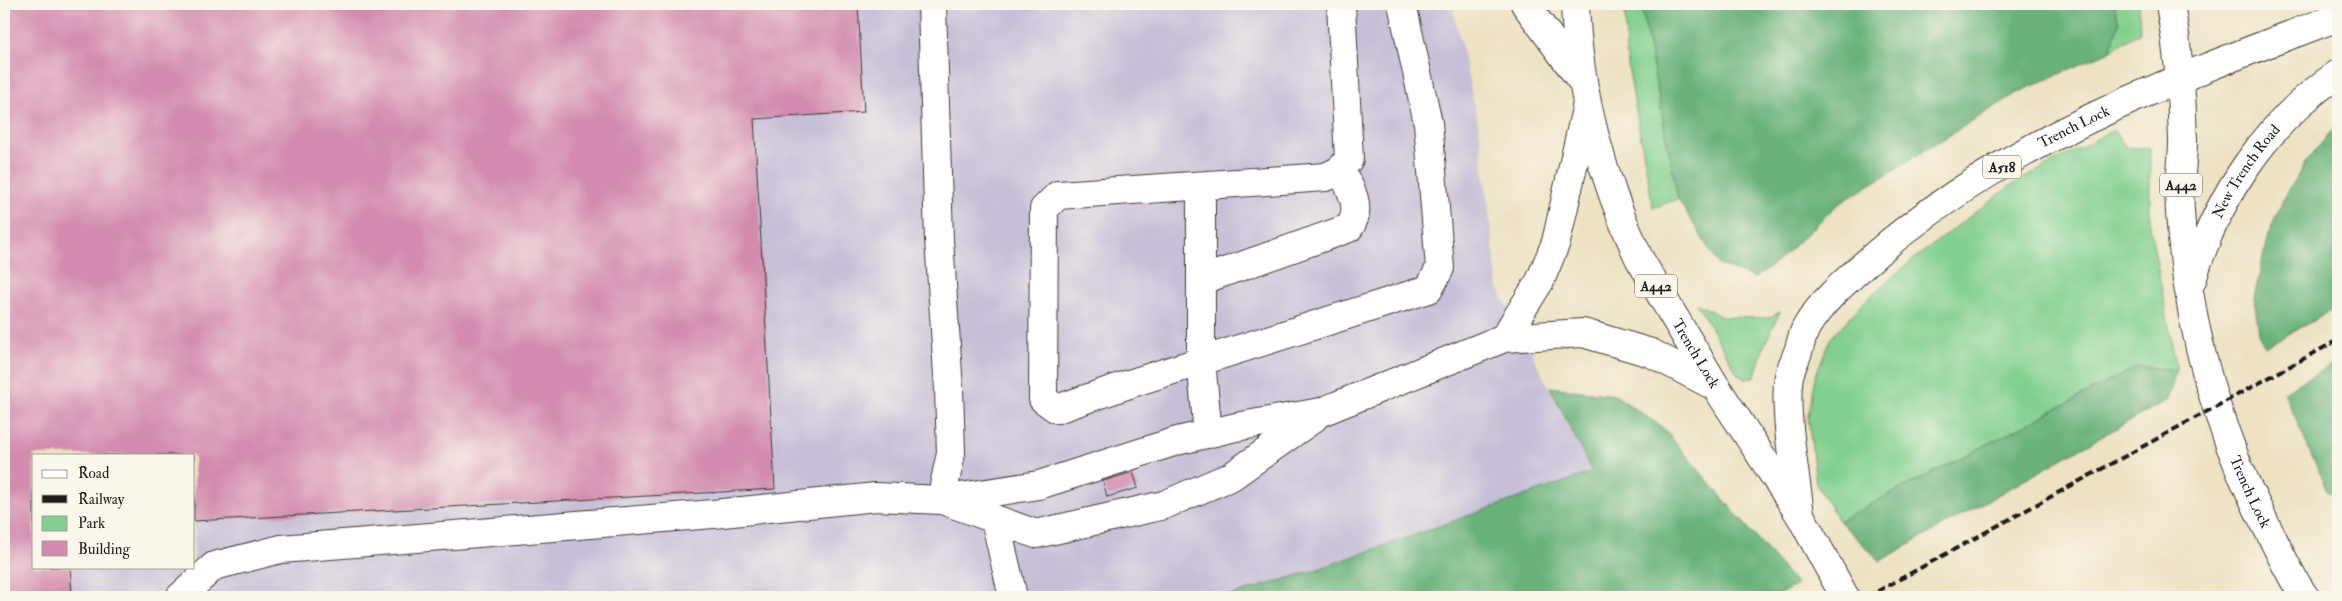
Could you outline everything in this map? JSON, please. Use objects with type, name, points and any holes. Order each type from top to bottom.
[{"type":"main road","points":[[932,4],[939,240],[950,389],[951,444],[942,500]]},
{"type":"main road","points":[[1341,4],[1349,159],[1340,170],[1326,177],[1058,194],[1044,210],[1043,399],[1057,410],[1200,361],[1429,289],[1440,268],[1428,123],[1402,4]]},
{"type":"main road","points":[[1504,338],[1540,281],[1556,242],[1584,92],[1525,4]]},
{"type":"main road","name":"Trench Lock","points":[[1575,4],[1584,92],[1604,169],[1639,258],[1716,387],[1800,515],[1845,597]]},
{"type":"main road","name":"A442","points":[[2170,4],[2179,77],[2182,140],[2179,210],[2188,292]]},
{"type":"main road","name":"A518","points":[[2179,77],[2338,17]]},
{"type":"main road","name":"New Trench Road","points":[[2188,292],[2201,247],[2220,208],[2254,154],[2313,91],[2338,74]]},
{"type":"main road","name":"Trench Lock","points":[[1800,515],[1789,415],[1790,376],[1806,327],[1842,284],[1904,231],[1986,176],[2096,115],[2179,77]]},
{"type":"main road","points":[[1202,280],[1349,228],[1354,220],[1356,204],[1350,186],[1340,170]]},
{"type":"main road","points":[[1201,186],[1202,280],[1200,361],[1208,434]]},
{"type":"main road","name":"Trench Lock","points":[[2188,292],[2204,369],[2221,423],[2256,507],[2305,597]]},
{"type":"main road","points":[[180,597],[214,566],[281,549],[704,514],[876,497],[942,500],[1039,485],[1160,446],[1208,434],[1321,412],[1504,338],[1583,333],[1651,353],[1716,387]]},
{"type":"main road","points":[[942,500],[1036,534],[1164,505],[1232,476],[1321,412]]},
{"type":"main road","points":[[994,519],[1013,597]]},
{"type":"shaded area","points":[[4,4],[1452,4],[1478,121],[1498,287],[1592,472],[1315,570],[1226,597],[4,597]]},
{"type":"green space","points":[[1625,4],[1641,4],[1678,199],[1653,208],[1626,54]]},
{"type":"green space","points":[[1641,4],[2114,4],[2119,23],[2110,51],[2017,93],[1836,206],[1777,262],[1755,278],[1719,265],[1678,199]]},
{"type":"green space","points":[[2114,4],[2139,4],[2140,32],[2110,51],[2119,23]]},
{"type":"green space","points":[[2338,124],[2338,307],[2265,347],[2259,333],[2254,298],[2268,235],[2283,200],[2307,160]]},
{"type":"green space","points":[[2113,130],[2126,147],[2150,149],[2150,227],[2177,370],[2139,366],[1839,521],[1816,484],[1808,416],[1815,377],[1830,339],[1861,305],[1910,262],[2010,186]]},
{"type":"green space","points":[[1696,303],[1722,317],[1768,318],[1780,312],[1764,346],[1755,376],[1745,380],[1738,374]]},
{"type":"green space","points":[[2338,361],[2338,496],[2327,491],[2284,392]]},
{"type":"green space","points":[[2139,366],[2177,370],[2167,400],[1880,561],[1839,521]]},
{"type":"green space","points":[[1550,387],[1615,395],[1662,427],[1797,585],[1774,597],[1226,597],[1315,570],[1592,472]]},
{"type":"building","points":[[4,4],[858,4],[864,112],[754,119],[775,489],[195,521],[195,454],[32,454],[32,568],[70,568],[72,597],[4,597]]},
{"type":"building","points":[[1133,472],[1138,488],[1107,497],[1103,481]]},
{"type":"railway","points":[[1867,597],[2338,340]]}]
